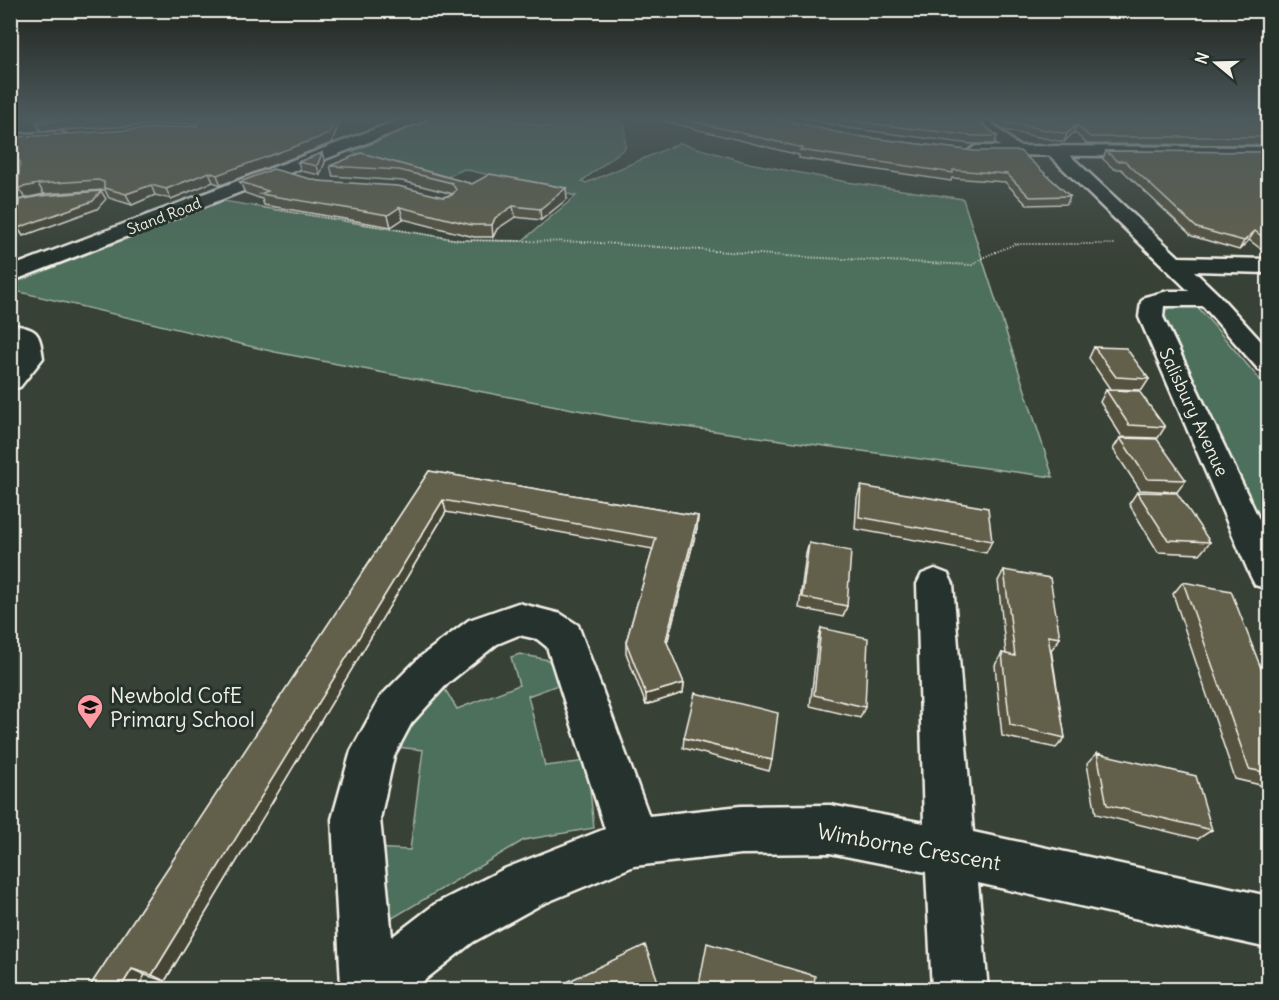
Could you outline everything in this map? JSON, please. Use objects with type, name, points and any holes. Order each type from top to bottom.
[{"type":"street","name":"Stand Road","points":[[10,275],[295,165]]},
{"type":"street","points":[[1068,165],[1210,299],[1269,364]]},
{"type":"street","points":[[276,172],[307,181]]},
{"type":"street","points":[[1174,264],[1269,266]]},
{"type":"street","name":"Salisbury Avenue","points":[[1210,299],[1168,298],[1153,302],[1151,317],[1269,574]]},
{"type":"street","points":[[10,331],[27,336],[30,358],[10,381]]},
{"type":"street","points":[[935,584],[960,990]]},
{"type":"street","points":[[368,989],[356,819],[373,751],[396,710],[434,670],[483,632],[518,619],[547,625],[564,637],[634,842]]},
{"type":"street","name":"Wimborne Crescent","points":[[368,989],[454,923],[522,887],[634,842],[741,830],[830,829],[950,852],[1269,921]]},
{"type":"lane","points":[[10,206],[55,198]]},
{"type":"path","points":[[210,198],[459,240],[587,242],[801,257],[972,265],[984,257],[1015,244],[1151,244]]},
{"type":"green space","points":[[394,165],[603,165],[582,181],[586,183],[629,165],[758,165],[847,182],[963,199],[1053,477],[619,418],[275,352],[11,290],[11,284],[223,201],[459,240],[522,241],[576,196],[464,169],[443,179]]},
{"type":"green space","points":[[1173,305],[1197,306],[1268,389],[1268,536],[1163,312]]},
{"type":"green space","points":[[520,654],[548,660],[566,682],[528,696],[545,766],[587,761],[594,828],[524,840],[391,919],[382,896],[373,848],[410,850],[423,750],[387,746],[440,681],[457,709],[519,685],[511,657]]},
{"type":"building","points":[[20,165],[245,165],[217,175],[209,172],[166,189],[151,185],[126,194],[104,188],[104,182],[98,180],[38,184],[18,188]]},
{"type":"building","points":[[403,165],[472,184],[490,174],[566,188],[540,209],[513,206],[495,218],[492,225],[472,225],[400,207],[388,215],[260,194],[268,191],[240,182],[273,169],[318,181],[398,186],[443,197],[452,195],[456,190],[452,183],[399,170],[330,166]]},
{"type":"building","points":[[898,165],[1035,165],[1070,196],[1030,197],[1007,174],[953,170],[953,173]]},
{"type":"building","points":[[1129,165],[1269,165],[1269,242],[1255,231],[1244,241],[1197,228]]},
{"type":"building","points":[[101,191],[93,201],[18,228],[19,200]]},
{"type":"building","points":[[1094,347],[1126,348],[1149,379],[1116,377]]},
{"type":"building","points":[[1106,390],[1139,391],[1165,427],[1129,425]]},
{"type":"building","points":[[1120,438],[1157,439],[1186,480],[1148,479]]},
{"type":"building","points":[[429,471],[698,516],[666,640],[684,683],[646,694],[626,642],[656,538],[443,500],[152,975],[132,969],[119,990],[63,990],[68,983],[88,989]]},
{"type":"building","points":[[861,486],[988,508],[992,541],[859,517]]},
{"type":"building","points":[[1137,492],[1177,493],[1210,542],[1168,540]]},
{"type":"building","points":[[809,543],[851,551],[847,606],[802,597]]},
{"type":"building","points":[[1004,570],[1050,578],[1060,638],[1048,636],[1065,738],[1010,725],[1002,653],[1015,656]]},
{"type":"building","points":[[1183,582],[1231,591],[1269,689],[1269,773],[1249,769]]},
{"type":"building","points":[[821,628],[868,638],[865,707],[814,695]]},
{"type":"building","points":[[695,693],[778,713],[772,760],[684,738]]},
{"type":"building","points":[[1097,753],[1196,776],[1212,830],[1107,805]]},
{"type":"building","points":[[707,943],[815,976],[813,990],[698,990]]},
{"type":"building","points":[[645,945],[661,990],[550,990]]},
{"type":"place","name":"Newbold CofE Primary School","points":[[90,730]]}]
